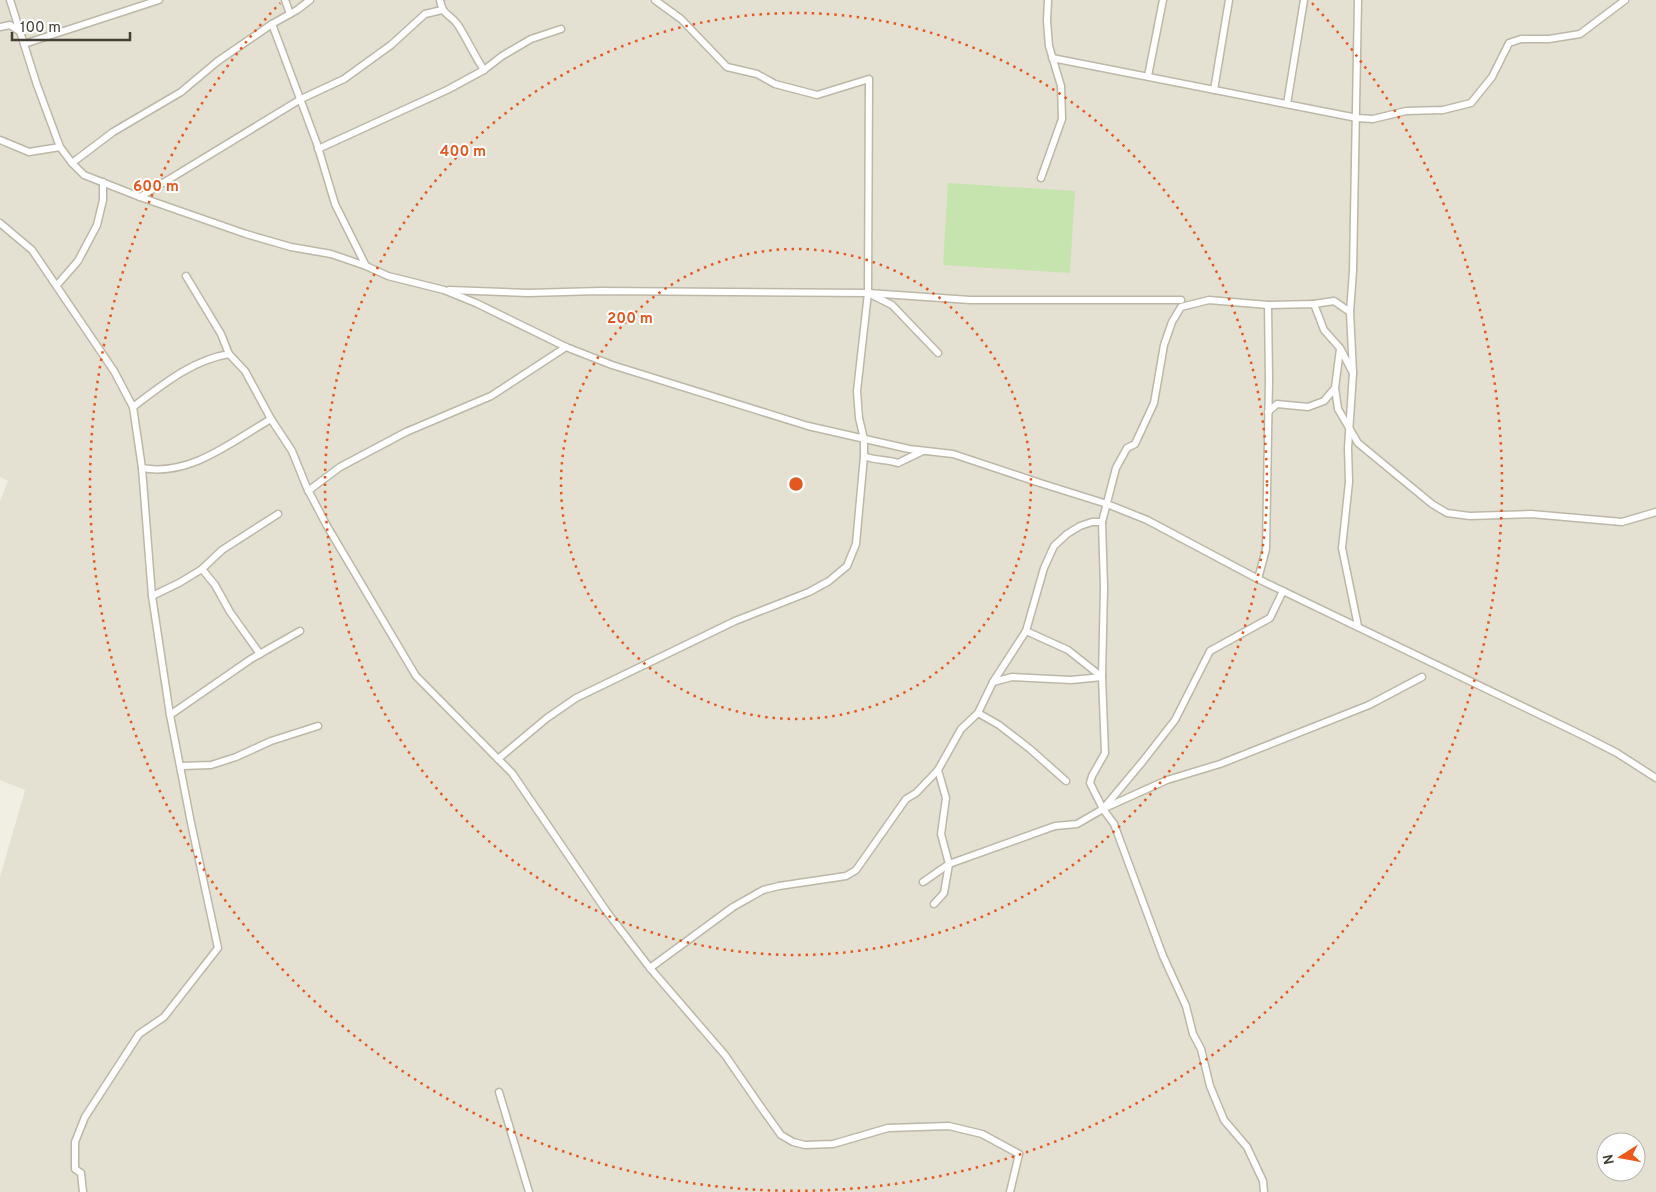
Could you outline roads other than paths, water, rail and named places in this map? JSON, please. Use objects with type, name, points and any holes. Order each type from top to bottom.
[{"type":"street","points":[[10,0],[42,101],[60,146],[72,163],[84,175],[140,197],[273,242],[331,254],[388,276],[444,290],[612,365],[808,426],[923,451],[953,454],[1040,484],[1107,504],[1147,520],[1258,579],[1584,736],[1617,753],[1656,778]]},
{"type":"street","points":[[24,44],[159,0]]},
{"type":"street","points":[[285,0],[290,14]]},
{"type":"street","points":[[72,163],[113,132],[181,92],[218,61],[310,0]]},
{"type":"street","points":[[440,0],[442,10],[457,24],[472,53],[484,70]]},
{"type":"street","points":[[498,759],[547,718],[576,698],[735,621],[809,592],[829,581],[847,566],[856,544],[864,456],[864,439],[859,418],[857,391],[868,293],[869,79],[817,95],[775,84],[757,74],[727,67],[681,19],[655,0]]},
{"type":"street","points":[[1041,178],[1062,119],[1061,86],[1049,46],[1048,0]]},
{"type":"street","points":[[1148,76],[1163,0]]},
{"type":"street","points":[[1214,90],[1228,0]]},
{"type":"street","points":[[1287,104],[1304,0]]},
{"type":"street","points":[[1358,0],[1353,271],[1350,312],[1353,373],[1348,448],[1348,482],[1342,548],[1358,626]]},
{"type":"street","points":[[1052,58],[1356,118],[1372,119],[1406,111],[1443,110],[1471,103],[1492,77],[1509,43],[1521,39],[1549,39],[1580,34],[1625,0]]},
{"type":"street","points":[[140,197],[301,100],[344,79],[391,45],[425,14],[442,10]]},
{"type":"street","points":[[272,24],[301,100],[335,204],[366,266]]},
{"type":"street","points":[[0,27],[10,25],[19,31]]},
{"type":"street","points":[[318,149],[447,90],[484,70],[502,56],[531,39],[561,29]]},
{"type":"street","points":[[0,140],[29,152],[60,146]]},
{"type":"street","points":[[57,285],[78,261],[97,225],[103,200],[104,182]]},
{"type":"street","points":[[0,223],[32,250],[114,371],[133,408],[142,468],[152,596],[170,715],[218,948],[164,1017],[139,1034],[85,1117],[75,1142],[75,1169],[81,1173],[83,1192]]},
{"type":"street","points":[[186,276],[221,334],[229,354],[245,371],[270,419],[292,451],[308,492],[416,676],[512,773],[560,846],[650,968],[725,1055],[782,1135],[793,1142],[805,1145],[833,1144],[888,1128],[949,1126],[965,1129],[982,1134],[1019,1154],[1010,1192]]},
{"type":"street","points":[[444,290],[528,293],[614,291],[868,293],[970,300],[1181,300]]},
{"type":"street","points":[[868,293],[892,305],[938,353]]},
{"type":"street","points":[[1264,1192],[1263,1181],[1247,1147],[1224,1120],[1213,1095],[1186,1006],[1163,956],[1114,824],[1103,809],[1090,783],[1105,753],[1102,677],[1104,587],[1102,522],[1116,468],[1127,448],[1135,444],[1154,403],[1164,345],[1172,322],[1181,307],[1209,300],[1268,305],[1314,304],[1334,301],[1350,312]]},
{"type":"street","points":[[1314,304],[1324,330],[1340,348],[1353,373]]},
{"type":"street","points":[[1258,579],[1266,550],[1268,305]]},
{"type":"street","points":[[308,492],[340,467],[406,432],[491,396],[566,346]]},
{"type":"street","points":[[1340,348],[1335,388],[1338,409],[1358,443],[1432,504],[1447,513],[1470,516],[1531,514],[1622,522],[1656,512]]},
{"type":"street","points":[[133,408],[168,380],[192,366],[229,354]]},
{"type":"street","points":[[1268,412],[1277,404],[1308,407],[1324,401],[1335,388]]},
{"type":"street","points":[[142,468],[155,470],[174,468],[200,461],[270,419]]},
{"type":"street","points":[[864,456],[872,460],[890,460],[898,463],[923,451]]},
{"type":"street","points":[[152,596],[179,584],[202,569],[222,550],[278,514]]},
{"type":"street","points":[[650,968],[733,907],[763,890],[846,876],[856,870],[906,799],[916,793],[938,770],[961,729],[978,713],[993,682],[1026,631],[1044,568],[1054,546],[1067,534],[1080,526],[1092,522],[1102,522]]},
{"type":"street","points":[[202,569],[215,585],[230,612],[260,654]]},
{"type":"street","points":[[1103,809],[1144,761],[1175,720],[1210,651],[1270,618],[1283,591]]},
{"type":"street","points":[[170,715],[260,654],[300,631]]},
{"type":"street","points":[[1026,631],[1068,650],[1102,677]]},
{"type":"street","points":[[993,682],[1012,676],[1072,680],[1102,677]]},
{"type":"street","points":[[923,882],[949,864],[1055,826],[1077,824],[1103,809],[1167,780],[1220,764],[1369,705],[1422,677]]},
{"type":"street","points":[[978,713],[999,725],[1066,781]]},
{"type":"street","points":[[181,766],[211,766],[271,741],[318,726]]},
{"type":"street","points":[[934,904],[944,893],[949,864],[940,834],[946,798],[938,770]]},
{"type":"street","points":[[499,1092],[529,1192]]}]
